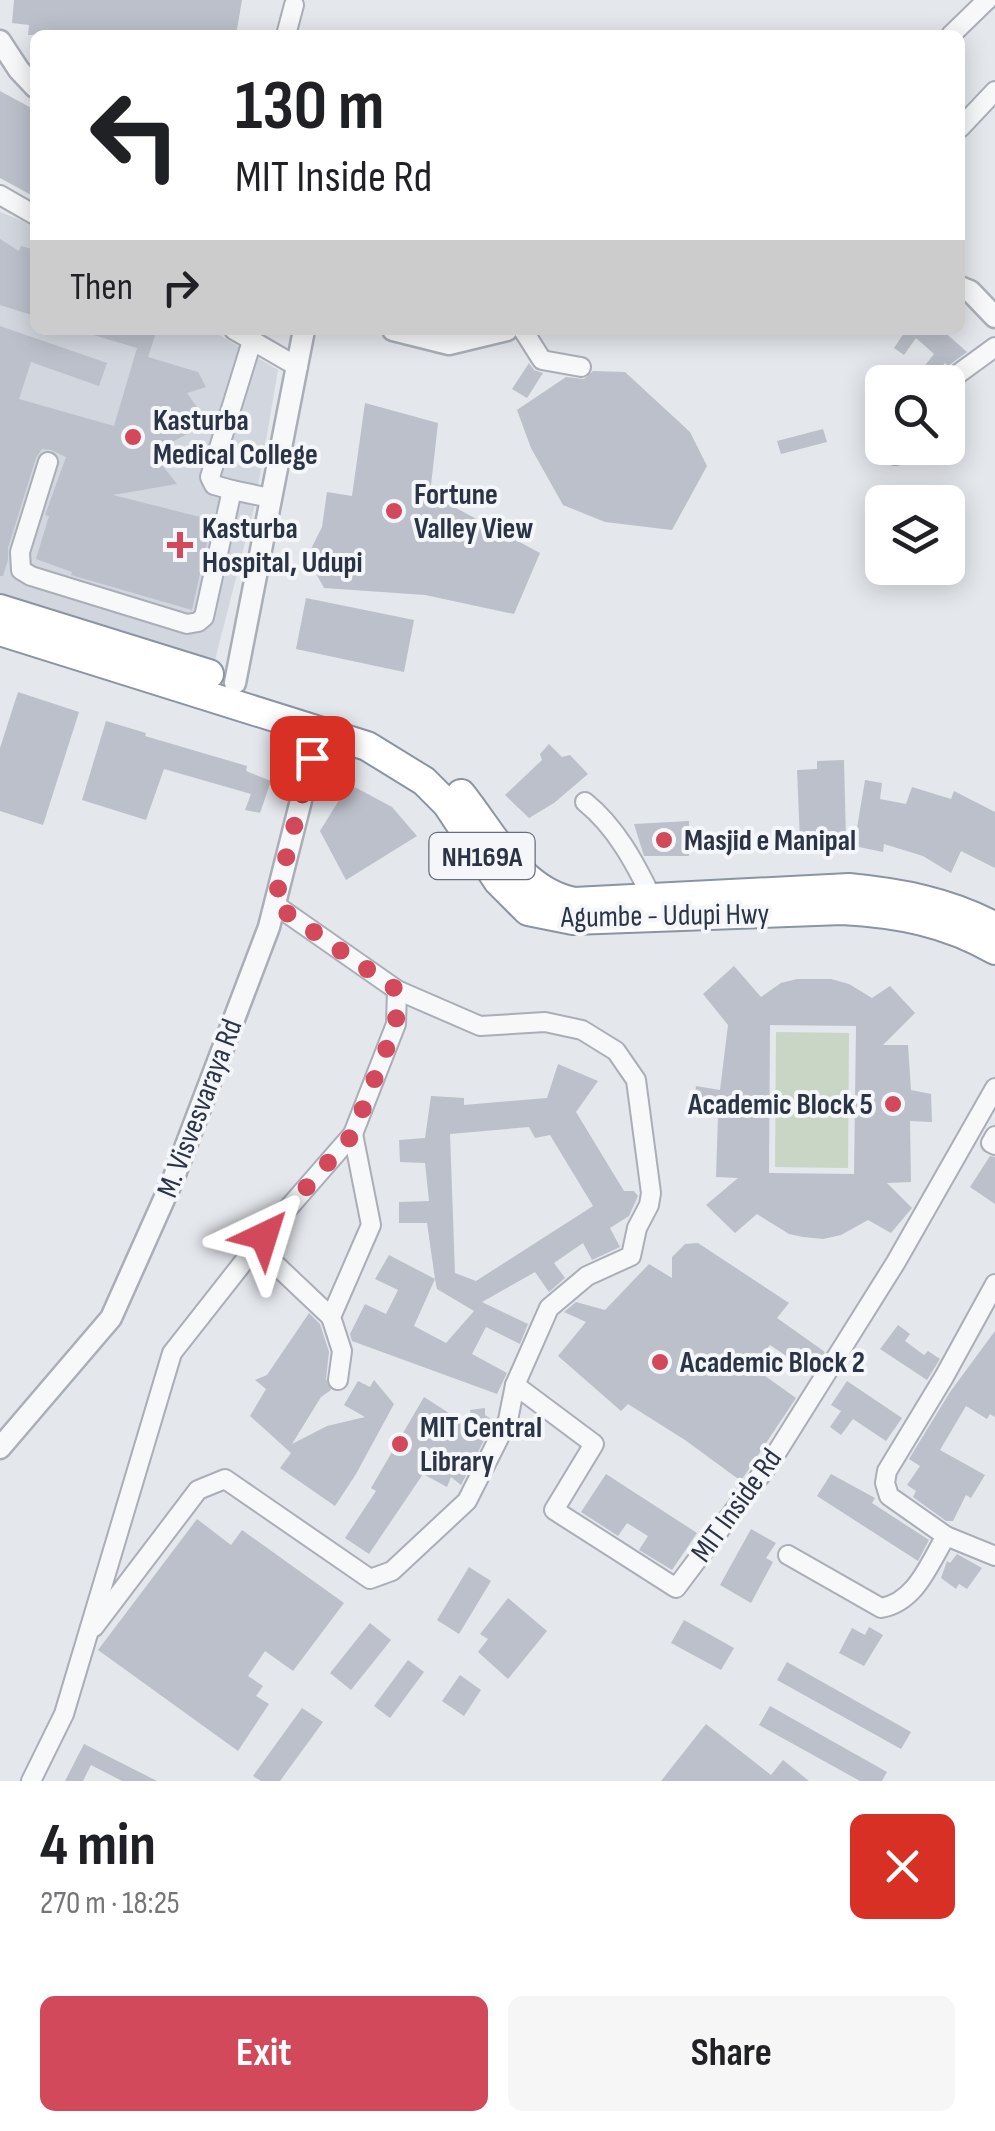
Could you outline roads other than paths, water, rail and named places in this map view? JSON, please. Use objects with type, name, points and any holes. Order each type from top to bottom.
[{"type":"highway","name":"Agumbe - Udupi Hwy","points":[[0,609],[235,683],[321,720],[367,746],[424,782],[447,804],[498,882],[528,911],[574,920],[874,912],[944,926],[995,950]]},
{"type":"highway","name":"Agumbe - Udupi Hwy","points":[[0,631],[321,720],[367,728],[434,768],[454,787],[519,871],[553,898],[574,902],[849,888],[940,904],[995,927]]},
{"type":"street","points":[[957,30],[988,0]]},
{"type":"street","points":[[287,30],[294,5]]},
{"type":"street","points":[[4,56],[30,81]]},
{"type":"street","points":[[965,123],[995,91]]},
{"type":"street","points":[[0,195],[30,212]]},
{"type":"street","points":[[965,290],[995,317]]},
{"type":"street","points":[[243,335],[298,368]]},
{"type":"street","points":[[235,683],[303,335]]},
{"type":"street","points":[[413,335],[449,344],[486,335]]},
{"type":"street","points":[[525,335],[542,360],[581,367]]},
{"type":"street","points":[[252,340],[210,477],[214,485],[270,498]]},
{"type":"street","points":[[965,369],[995,347]]},
{"type":"street","points":[[48,462],[20,552],[20,570],[187,624],[204,616],[232,490]]},
{"type":"street","name":"M. Visvesvaraya Rd","points":[[0,1448],[111,1318],[174,1177],[269,927],[321,720]]},
{"type":"street","points":[[586,802],[620,840],[652,898]]},
{"type":"street","points":[[86,1638],[198,1490],[226,1480],[370,1579],[392,1571],[467,1501],[508,1420],[515,1385],[549,1308],[587,1276],[632,1256],[638,1228],[650,1206],[636,1080],[616,1051],[582,1030],[545,1022],[480,1026],[397,990],[274,904]]},
{"type":"street","points":[[269,927],[318,932]]},
{"type":"street","points":[[32,1781],[64,1714],[172,1352],[256,1246],[353,1134],[396,1024],[397,990]]},
{"type":"street","name":"MIT Inside Rd","points":[[515,1385],[594,1444],[554,1510],[676,1588],[772,1460],[896,1262],[995,1088]]},
{"type":"street","points":[[331,1318],[370,1226],[353,1134]]},
{"type":"street","points":[[995,1136],[995,1145]]},
{"type":"street","points":[[256,1246],[331,1318],[342,1352],[338,1380]]},
{"type":"street","points":[[995,1284],[887,1471],[885,1483],[889,1496],[946,1536],[995,1556]]},
{"type":"street","points":[[788,1556],[881,1608],[895,1606],[910,1595],[946,1536]]},
{"type":"place","name":"Kasturba Medical College","points":[[133,437]]},
{"type":"place","name":"Fortune Valley View","points":[[394,511]]},
{"type":"place","name":"Kasturba Hospital, Udupi","points":[[180,545]]},
{"type":"place","name":"Masjid e Manipal","points":[[664,840]]},
{"type":"place","name":"Academic Block 5","points":[[893,1104]]},
{"type":"place","name":"Academic Block 2","points":[[660,1362]]},
{"type":"place","name":"MIT Central Library","points":[[400,1444]]}]
